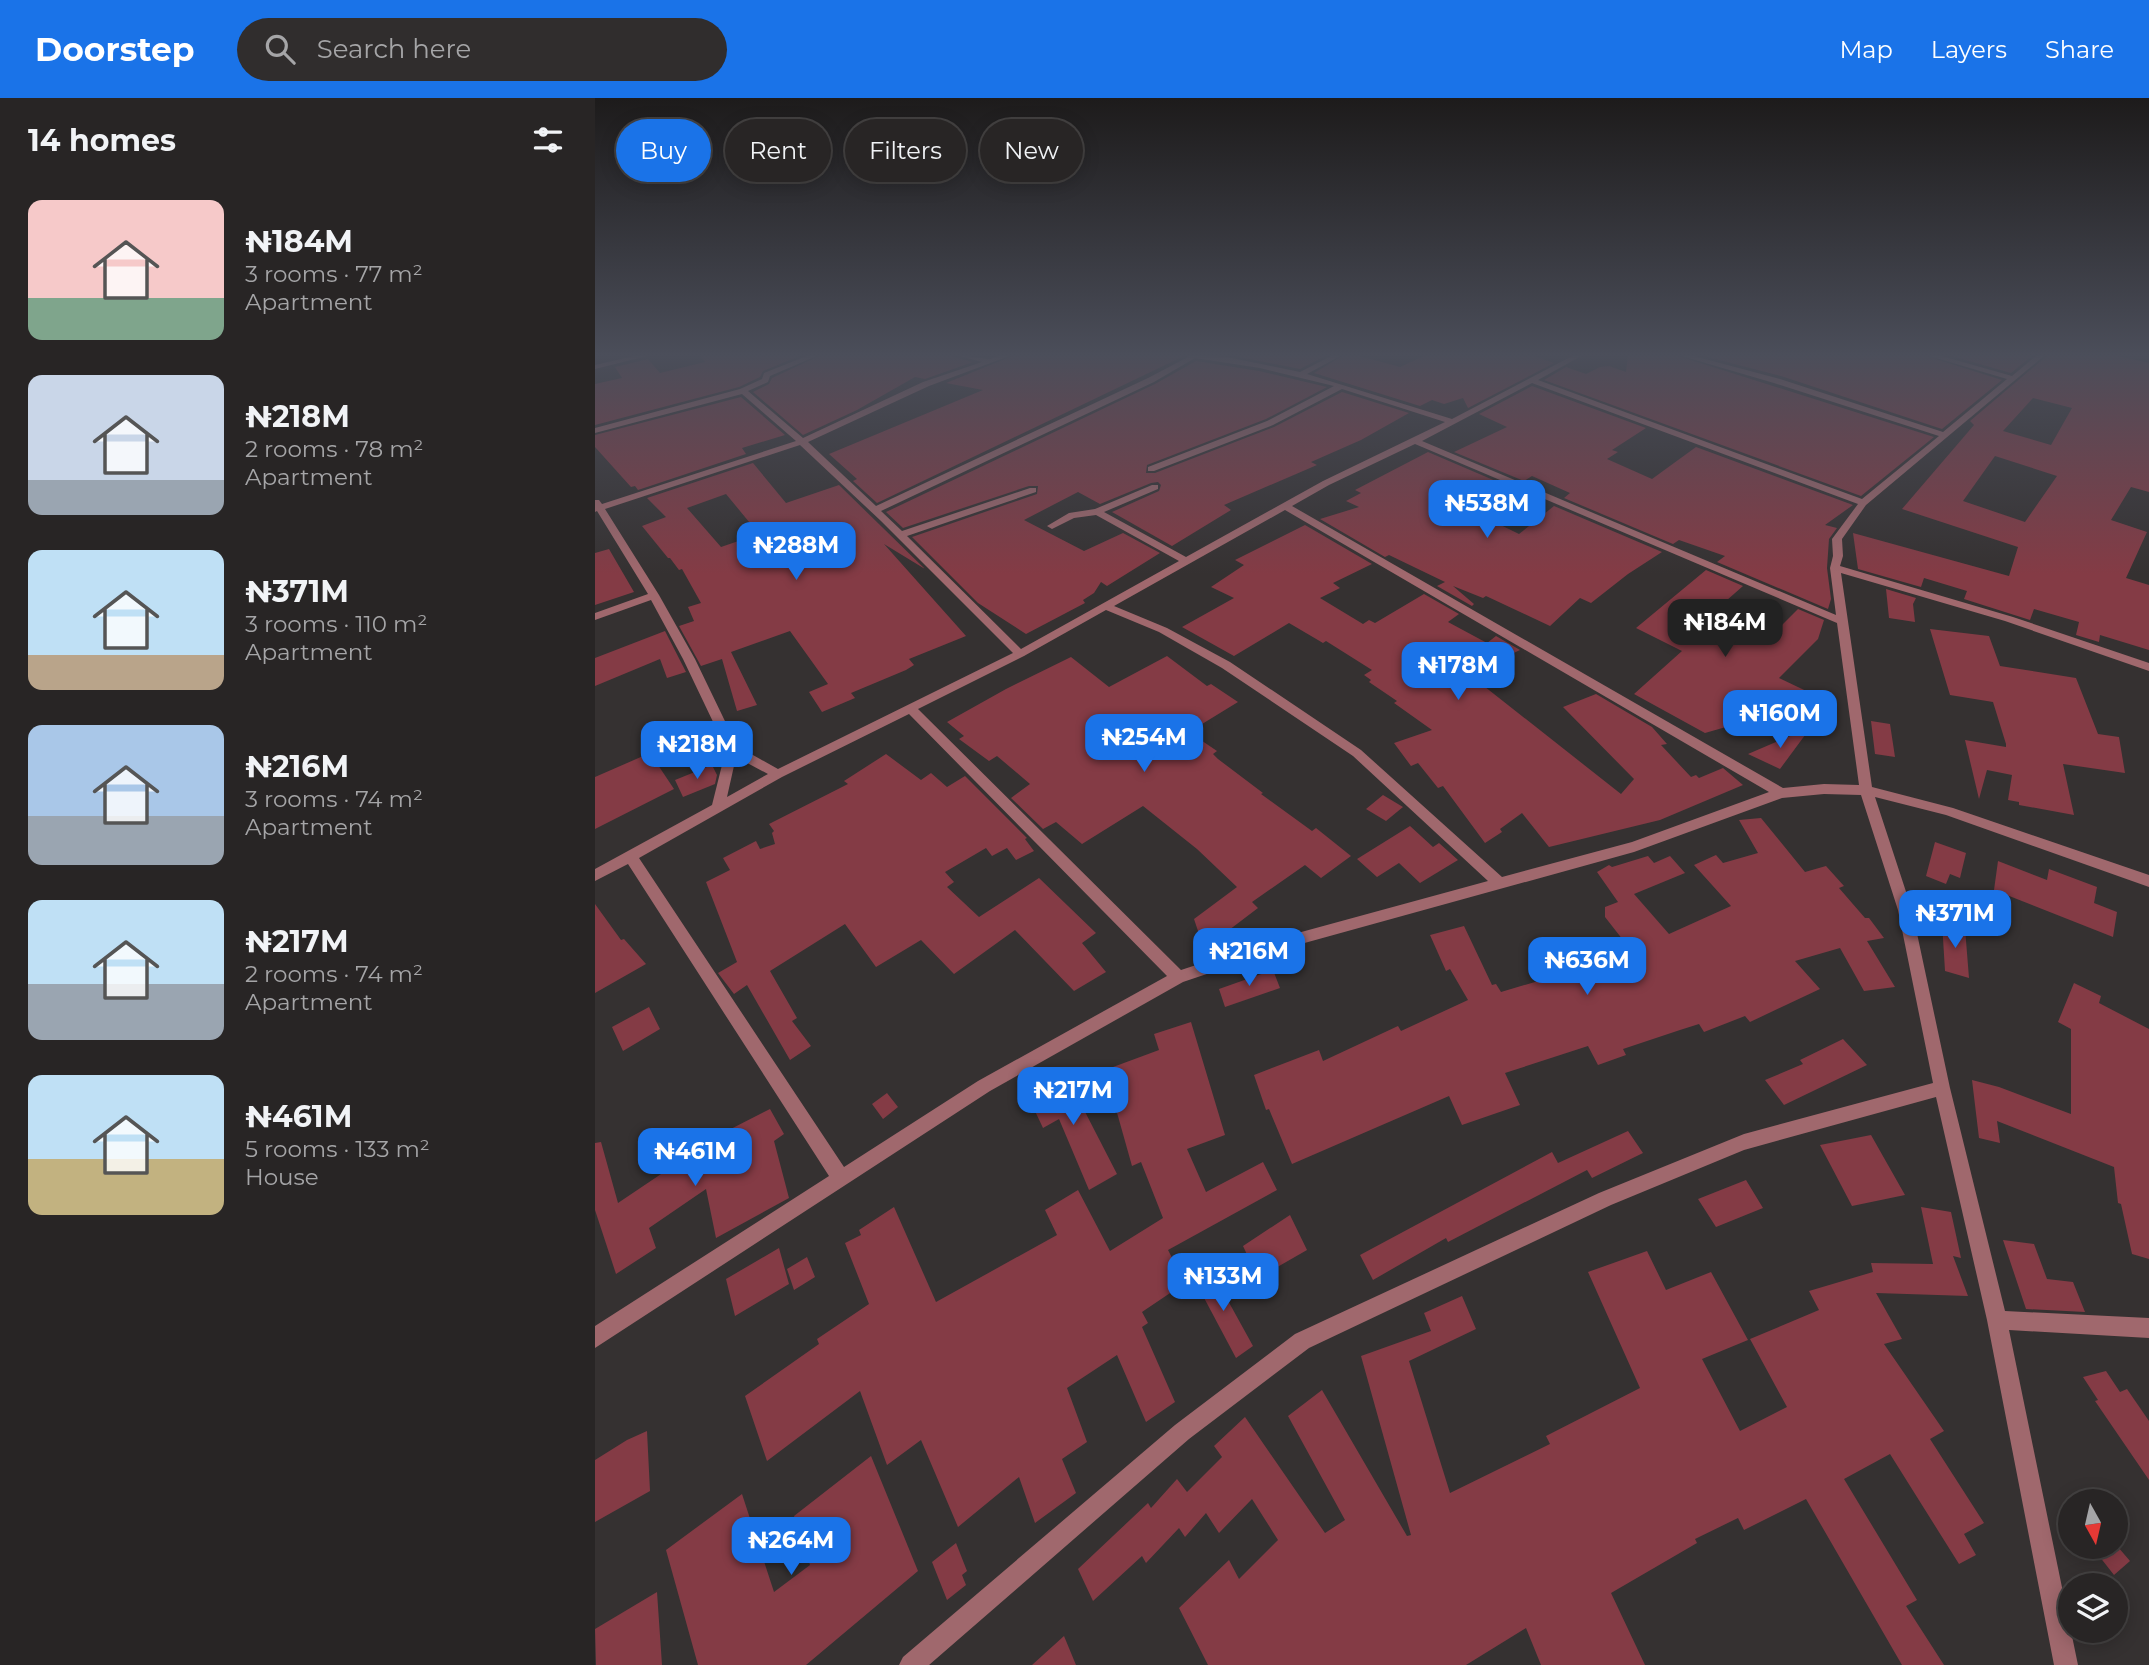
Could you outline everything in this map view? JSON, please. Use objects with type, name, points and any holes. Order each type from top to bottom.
[{"type":"street","points":[[788,428],[876,510],[1020,654]]},
{"type":"street","points":[[778,774],[732,749],[689,659],[654,595],[596,506],[804,441],[832,428]]},
{"type":"street","points":[[876,510],[1050,428]]},
{"type":"street","points":[[1151,469],[1257,428]]},
{"type":"street","points":[[595,876],[778,774],[1020,654],[1326,483],[1438,428]]},
{"type":"street","points":[[1662,428],[1863,503]]},
{"type":"street","points":[[1923,428],[1944,435]]},
{"type":"street","points":[[1952,428],[1863,503],[1837,539],[1838,556],[1835,568],[1866,790],[1905,910],[1942,1088],[1997,1320],[2064,1664]]},
{"type":"street","points":[[1415,441],[1843,622]]},
{"type":"street","points":[[1052,526],[1072,515],[1097,512],[1155,486]]},
{"type":"street","points":[[901,536],[1033,490]]},
{"type":"street","points":[[1285,506],[1781,793]]},
{"type":"street","points":[[1097,512],[1186,561]]},
{"type":"street","points":[[1835,568],[2009,619],[2149,667]]},
{"type":"street","points":[[595,617],[654,595]]},
{"type":"street","points":[[1107,607],[1163,630],[1226,665],[1357,753],[1498,882]]},
{"type":"street","points":[[910,708],[1178,976]]},
{"type":"street","points":[[718,807],[732,749]]},
{"type":"street","points":[[595,1338],[984,1086],[1178,976],[1272,946],[1633,847],[1781,793],[1823,789],[1866,790],[1948,811],[2149,881]]},
{"type":"street","points":[[631,857],[841,1178]]},
{"type":"street","points":[[911,1665],[1182,1432],[1302,1341],[1605,1199],[1744,1142],[1942,1088]]},
{"type":"street","points":[[1997,1320],[2149,1328]]},
{"type":"building","points":[[621,428],[777,428],[785,435],[742,448],[746,454],[638,490],[635,486],[631,487],[595,447],[595,435]]},
{"type":"building","points":[[795,428],[818,428],[803,435]]},
{"type":"building","points":[[891,428],[1033,428],[877,503],[853,481],[857,479],[829,454]]},
{"type":"building","points":[[1062,428],[1242,428],[1147,465],[1146,473],[1155,473],[1271,428],[1382,428],[1311,462],[1317,465],[1224,505],[1231,510],[1172,546],[1112,512],[1159,491],[1161,485],[1158,482],[1100,504],[1078,492],[1024,520],[1084,551],[1123,533],[1160,553],[1107,586],[1101,582],[1094,593],[1083,600],[1085,603],[1026,634],[978,603],[912,537],[1037,494],[1038,486],[1029,486],[903,528],[886,512]]},
{"type":"building","points":[[1505,428],[1646,428],[1612,450],[1618,452],[1607,459],[1652,479],[1696,447],[1853,505],[1825,525],[1837,528],[1829,539],[1827,568],[1831,599],[1828,609],[1717,562],[1725,556],[1679,540],[1673,544],[1564,498],[1570,493],[1532,476],[1524,481],[1454,452]]},
{"type":"building","points":[[1676,428],[1906,428],[1934,437],[1861,496]]},
{"type":"building","points":[[1971,428],[2006,428],[2003,431],[2051,445],[2061,428],[2149,428],[2149,492],[2131,487],[2111,520],[2147,532],[2126,578],[2149,585],[2149,650],[2100,635],[2099,642],[2076,635],[2079,622],[2034,609],[2030,620],[1964,599],[1967,591],[1924,578],[1921,587],[1858,569],[1853,533],[2009,576],[2018,547],[1902,509]],"holes":[[[1995,456],[2057,476],[2025,522],[1963,501]]]},
{"type":"building","points":[[1428,452],[1512,488],[1472,511],[1519,534],[1554,506],[1662,552],[1591,603],[1580,598],[1550,626],[1486,596],[1483,598],[1453,586],[1474,604],[1472,606],[1437,586],[1445,582],[1389,555],[1385,557],[1320,519],[1359,507],[1346,501],[1361,493],[1355,490]]},
{"type":"building","points":[[753,463],[786,503],[839,485],[925,569],[884,544],[966,636],[909,659],[914,665],[906,670],[851,693],[855,698],[822,712],[809,692],[828,684],[790,631],[731,652],[757,705],[737,711],[722,659],[701,666],[679,626],[694,621],[688,607],[701,603],[682,569],[679,570],[642,526],[666,517],[647,498]],"holes":[[[726,494],[759,534],[721,547],[687,508]]]},
{"type":"building","points":[[1305,525],[1372,564],[1333,583],[1340,588],[1320,598],[1363,624],[1369,620],[1375,623],[1424,594],[1459,614],[1448,622],[1487,643],[1496,636],[1520,650],[1474,672],[1480,676],[1475,679],[1621,794],[1634,779],[1563,707],[1596,694],[1652,727],[1667,744],[1661,745],[1691,777],[1696,775],[1699,778],[1723,768],[1743,785],[1660,820],[1549,847],[1522,813],[1500,829],[1502,832],[1485,843],[1443,786],[1438,788],[1418,763],[1411,766],[1394,743],[1432,730],[1369,682],[1371,680],[1364,675],[1372,670],[1326,641],[1323,643],[1289,623],[1234,656],[1182,627],[1234,598],[1211,587],[1244,565],[1235,560]]},
{"type":"building","points":[[609,549],[634,592],[595,605],[595,553]]},
{"type":"building","points":[[1706,570],[1743,586],[1718,608],[1774,633],[1798,609],[1824,620],[1818,639],[1779,678],[1823,699],[1705,733],[1634,694],[1682,651],[1636,628]]},
{"type":"building","points":[[1886,589],[1916,598],[1913,604],[1915,622],[1889,618]]},
{"type":"building","points":[[1930,629],[1989,636],[2000,666],[2076,678],[2098,734],[2119,737],[2125,773],[2063,764],[2074,815],[2019,805],[2019,802],[2008,800],[2012,775],[1987,770],[1979,799],[1965,740],[2006,747],[2006,744],[1993,702],[1950,695]]},
{"type":"building","points":[[665,631],[686,672],[667,678],[660,659],[595,686],[595,658]]},
{"type":"building","points":[[1167,656],[1207,686],[1211,684],[1238,702],[1189,732],[1217,751],[1213,754],[1218,759],[1263,793],[1261,794],[1312,831],[1316,828],[1351,856],[1321,878],[1305,865],[1252,902],[1258,908],[1204,949],[1194,919],[1237,887],[1197,849],[1143,806],[1082,844],[1056,822],[1043,829],[1011,798],[1030,784],[997,756],[989,761],[959,739],[964,736],[947,722],[1071,657],[1109,687]]},
{"type":"building","points":[[1871,721],[1890,724],[1895,757],[1875,754]]},
{"type":"building","points":[[1811,727],[1780,769],[1748,754]]},
{"type":"building","points":[[650,753],[674,789],[595,829],[595,777]]},
{"type":"building","points":[[886,754],[921,780],[931,773],[947,787],[965,776],[1027,838],[1025,839],[1034,851],[1016,860],[1007,848],[992,856],[986,848],[945,872],[954,882],[947,887],[979,917],[1039,878],[1096,933],[1082,943],[1106,972],[1074,991],[1015,930],[954,974],[921,940],[876,967],[845,924],[770,971],[797,1018],[792,1021],[811,1046],[790,1060],[747,985],[734,994],[718,973],[737,962],[706,882],[730,870],[723,858],[756,841],[760,849],[775,844],[772,833],[774,831],[769,824],[848,784],[844,781]]},
{"type":"building","points":[[712,765],[717,775],[715,784],[683,797],[675,780]]},
{"type":"building","points":[[1383,795],[1403,807],[1386,821],[1366,809]]},
{"type":"building","points":[[1761,818],[1805,872],[1826,866],[1844,886],[1839,888],[1865,918],[1869,918],[1884,938],[1867,941],[1895,987],[1864,991],[1840,948],[1795,961],[1820,989],[1750,1022],[1745,1016],[1704,1032],[1699,1024],[1623,1049],[1626,1055],[1598,1065],[1588,1046],[1505,1073],[1520,1105],[1462,1125],[1449,1096],[1292,1164],[1269,1109],[1266,1110],[1254,1075],[1319,1050],[1323,1061],[1398,1026],[1401,1031],[1468,1000],[1450,969],[1446,971],[1430,935],[1464,926],[1492,985],[1496,984],[1501,992],[1545,979],[1532,958],[1576,942],[1584,954],[1623,940],[1605,917],[1605,907],[1618,902],[1597,872],[1609,865],[1612,867],[1648,856],[1654,863],[1670,856],[1685,873],[1634,894],[1669,934],[1731,906],[1694,865],[1716,855],[1723,863],[1758,853],[1739,820]]},
{"type":"building","points":[[1410,826],[1433,847],[1439,843],[1458,860],[1420,883],[1399,863],[1377,877],[1357,859]]},
{"type":"building","points":[[1935,842],[1966,853],[1960,878],[1950,874],[1946,884],[1926,876]]},
{"type":"building","points":[[1998,861],[2047,880],[2049,869],[2097,887],[2094,903],[2117,912],[2113,937],[1994,890]]},
{"type":"building","points":[[595,904],[621,940],[624,939],[646,964],[595,993]]},
{"type":"building","points":[[1942,922],[1965,928],[1969,978],[1945,971]]},
{"type":"building","points":[[1273,970],[1280,988],[1225,1007],[1219,989]]},
{"type":"building","points":[[2074,983],[2101,996],[2099,1003],[2149,1029],[2149,1259],[2132,1254],[2121,1204],[2118,1203],[2114,1167],[1997,1121],[2000,1143],[1979,1138],[1972,1080],[1999,1087],[2071,1114],[2071,1029],[2058,1022]]},
{"type":"building","points":[[649,1007],[660,1029],[623,1051],[612,1027]]},
{"type":"building","points":[[1191,1022],[1225,1135],[1187,1149],[1206,1192],[1263,1162],[1277,1190],[1168,1250],[1185,1283],[1142,1312],[1148,1323],[1142,1327],[1175,1402],[1146,1422],[1117,1355],[1067,1388],[1087,1442],[1062,1459],[1076,1493],[1035,1523],[1019,1477],[958,1527],[921,1440],[887,1465],[860,1391],[767,1461],[745,1396],[819,1344],[817,1339],[869,1304],[845,1243],[861,1235],[859,1230],[894,1207],[936,1302],[1057,1235],[1045,1210],[1078,1190],[1110,1251],[1163,1218],[1141,1162],[1132,1166],[1105,1070],[1159,1050],[1154,1034]]},
{"type":"building","points":[[1843,1039],[1867,1065],[1784,1105],[1765,1080],[1803,1064],[1800,1060]]},
{"type":"building","points":[[1064,1071],[1117,1174],[1089,1190],[1059,1119],[1043,1128],[1026,1092]]},
{"type":"building","points":[[887,1093],[898,1107],[883,1119],[872,1104]]},
{"type":"building","points":[[770,1109],[784,1134],[774,1141],[789,1198],[716,1238],[706,1189],[649,1228],[656,1248],[616,1274],[595,1210],[595,1143],[601,1142],[618,1203],[719,1135]]},
{"type":"building","points":[[1628,1131],[1643,1153],[1592,1178],[1587,1170],[1448,1242],[1446,1238],[1373,1280],[1360,1255],[1552,1152],[1558,1163]]},
{"type":"building","points":[[1871,1135],[1905,1195],[1852,1206],[1820,1145]]},
{"type":"building","points":[[1746,1180],[1763,1208],[1716,1227],[1698,1199]]},
{"type":"building","points":[[1921,1207],[1951,1212],[1961,1258],[1953,1256],[1968,1296],[1876,1293],[1902,1339],[1884,1344],[1944,1431],[1930,1439],[1984,1523],[1964,1534],[1976,1555],[1959,1564],[1890,1454],[1844,1479],[1917,1600],[1906,1606],[1944,1665],[1902,1665],[1806,1499],[1744,1530],[1738,1518],[1695,1539],[1697,1543],[1611,1593],[1645,1665],[1541,1665],[1526,1628],[1466,1665],[1208,1665],[1179,1608],[1229,1560],[1239,1579],[1278,1540],[1252,1499],[1219,1533],[1206,1513],[1185,1537],[1179,1528],[1146,1563],[1142,1556],[1093,1601],[1078,1569],[1148,1503],[1151,1508],[1177,1479],[1187,1492],[1222,1457],[1214,1446],[1245,1417],[1325,1533],[1345,1520],[1288,1416],[1322,1390],[1407,1536],[1411,1535],[1361,1356],[1431,1331],[1424,1313],[1462,1296],[1476,1329],[1409,1361],[1450,1493],[1550,1444],[1546,1436],[1640,1388],[1588,1272],[1647,1251],[1666,1290],[1711,1272],[1748,1340],[1702,1359],[1740,1431],[1787,1407],[1750,1339],[1819,1310],[1809,1291],[1873,1272],[1871,1263],[1933,1264]]},
{"type":"building","points":[[1290,1215],[1307,1250],[1258,1278],[1243,1246]]},
{"type":"building","points":[[2003,1240],[2034,1244],[2047,1279],[2073,1282],[2085,1312],[2026,1309]]},
{"type":"building","points":[[779,1248],[789,1284],[735,1316],[726,1279]]},
{"type":"building","points":[[807,1257],[815,1277],[794,1290],[787,1269]]},
{"type":"building","points":[[1210,1268],[1253,1346],[1236,1358],[1194,1279]]},
{"type":"building","points":[[2106,1371],[2120,1392],[2127,1389],[2149,1421],[2149,1480],[2095,1401],[2098,1400],[2083,1377]]},
{"type":"building","points":[[647,1431],[650,1491],[595,1522],[595,1460]]},
{"type":"building","points":[[871,1456],[918,1571],[806,1665],[698,1665],[666,1550],[742,1494],[774,1592],[810,1565],[794,1516]]},
{"type":"building","points":[[956,1543],[967,1571],[962,1575],[966,1585],[947,1600],[932,1562]]},
{"type":"building","points":[[2101,1559],[2128,1559],[2130,1561],[2116,1573],[2112,1573]]},
{"type":"building","points":[[657,1592],[662,1665],[596,1665],[595,1629]]},
{"type":"building","points":[[1064,1636],[1076,1665],[1032,1665]]}]
